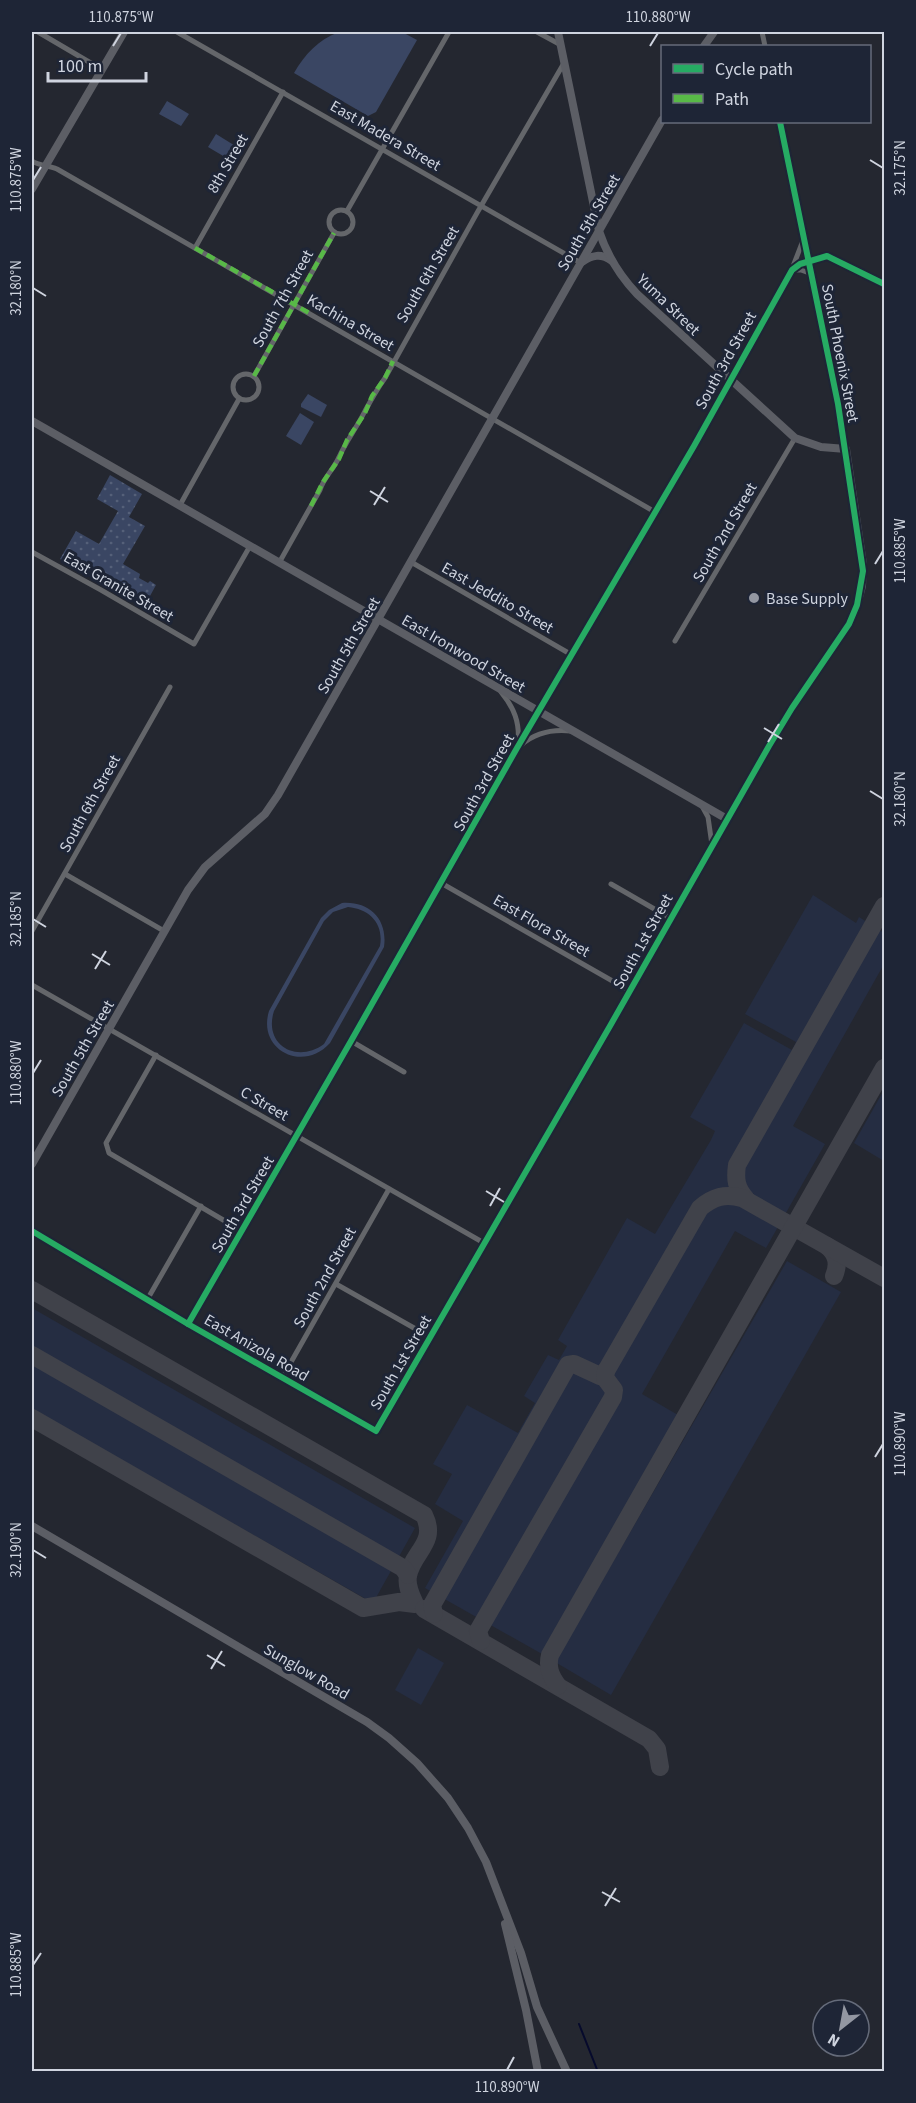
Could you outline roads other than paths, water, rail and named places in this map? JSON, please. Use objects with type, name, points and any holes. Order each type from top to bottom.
[{"type":"street","points":[[38,32],[101,69]]},
{"type":"street","points":[[32,189],[124,32]]},
{"type":"street","name":"East Madera Street","points":[[177,32],[581,263]]},
{"type":"street","name":"South 7th Street","points":[[347,211],[449,32]]},
{"type":"street","points":[[537,32],[561,45]]},
{"type":"street","name":"Yuma Street","points":[[558,32],[599,231],[612,261],[637,294],[795,438],[821,447],[846,449]]},
{"type":"street","points":[[705,45],[714,32]]},
{"type":"street","name":"South 6th Street","points":[[279,563],[481,205],[565,62]]},
{"type":"street","name":"8th Street","points":[[195,248],[283,92]]},
{"type":"street","name":"South 5th Street","points":[[32,1164],[188,890],[205,867],[265,814],[278,795],[661,123]]},
{"type":"street","name":"South Phoenix Street","points":[[781,123],[846,449]]},
{"type":"street","name":"Kachina Street","points":[[32,161],[37,165],[46,164],[655,512]]},
{"type":"street","name":"South 7th Street","points":[[334,211],[347,211],[353,222],[350,230],[342,235],[334,233],[329,226],[329,218],[334,211]]},
{"type":"street","name":"South 7th Street","points":[[254,376],[334,233]]},
{"type":"street","name":"South 3rd Street","points":[[188,1324],[517,748],[694,446],[729,379],[792,270],[804,237]]},
{"type":"street","points":[[581,263],[592,256],[599,255],[612,261]]},
{"type":"street","points":[[792,270],[809,261],[832,257],[885,284]]},
{"type":"street","points":[[792,270],[812,274]]},
{"type":"street","name":"South 7th Street","points":[[249,374],[254,376],[260,387],[258,394],[248,401],[239,399],[234,392],[234,382],[240,376],[249,374]]},
{"type":"street","name":"South 7th Street","points":[[180,505],[239,399]]},
{"type":"street","name":"East Ironwood Street","points":[[32,421],[727,819]]},
{"type":"street","name":"South 2nd Street","points":[[675,641],[795,438]]},
{"type":"street","name":"South 1st Street","points":[[376,1431],[792,708],[849,624],[862,586],[863,564],[846,449]]},
{"type":"street","name":"East Granite Street","points":[[32,552],[194,644],[250,546]]},
{"type":"street","name":"East Jeddito Street","points":[[411,562],[572,655]]},
{"type":"street","points":[[496,686],[518,719],[517,748]]},
{"type":"street","name":"South 6th Street","points":[[32,931],[170,687]]},
{"type":"street","points":[[517,748],[526,740],[540,734],[555,731],[575,732]]},
{"type":"street","points":[[701,804],[708,818],[712,845]]},
{"type":"street","points":[[65,874],[164,931]]},
{"type":"street","name":"East Flora Street","points":[[441,884],[630,991]]},
{"type":"street","points":[[611,884],[670,918]]},
{"type":"street","name":"C Street","points":[[32,985],[484,1243]]},
{"type":"street","points":[[351,1041],[404,1072]]},
{"type":"street","points":[[156,1055],[106,1143],[109,1153],[242,1231]]},
{"type":"street","name":"South 2nd Street","points":[[282,1378],[389,1189]]},
{"type":"street","points":[[147,1300],[201,1206]]},
{"type":"street","name":"East Anizola Road","points":[[32,1231],[188,1324],[376,1431]]},
{"type":"street","points":[[336,1284],[430,1337]]},
{"type":"street","name":"Sunglow Road","points":[[32,1526],[367,1722],[389,1738],[428,1774],[457,1811],[486,1862],[521,1953],[537,2007],[567,2072]]},
{"type":"street","name":"Sunglow Road","points":[[502,1907],[538,2072]]},
{"type":"waterway","points":[[579,2024],[598,2072]]},
{"type":"place","name":"Base Supply","points":[[754,598]]}]
